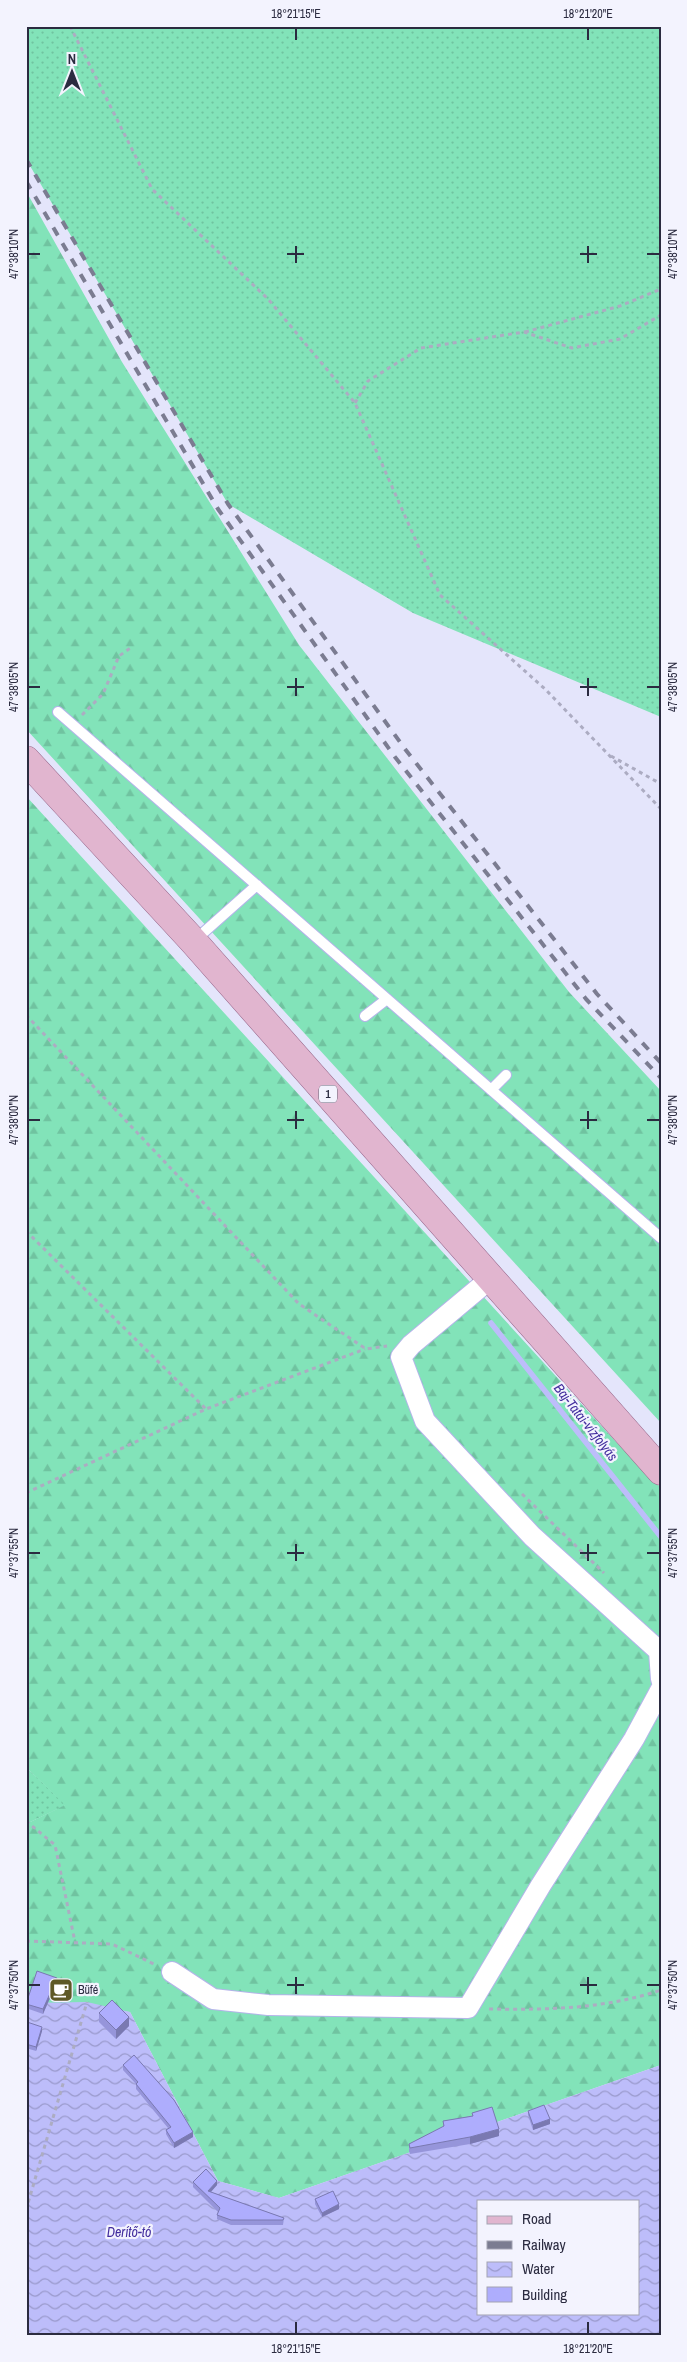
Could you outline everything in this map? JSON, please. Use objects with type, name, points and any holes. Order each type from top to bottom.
[{"type":"main road","name":"1","points":[[26,760],[193,942],[661,1471]]},
{"type":"street","points":[[490,1279],[411,1345],[401,1357],[425,1421],[532,1536],[659,1651],[661,1679]]},
{"type":"street","points":[[172,1972],[213,1999],[268,2005],[468,2008],[540,1885],[634,1739],[661,1689]]},
{"type":"lane","points":[[58,712],[661,1238]]},
{"type":"lane","points":[[193,942],[257,885]]},
{"type":"lane","points":[[365,1016],[387,999]]},
{"type":"lane","points":[[491,1090],[506,1075]]},
{"type":"path","points":[[70,26],[152,189],[268,299],[355,403],[440,595],[545,689],[661,809]]},
{"type":"path","points":[[355,403],[368,381],[421,348],[524,332],[620,306],[661,289]]},
{"type":"path","points":[[524,332],[572,348],[620,339],[661,315]]},
{"type":"path","points":[[72,724],[104,694],[119,656],[132,647]]},
{"type":"path","points":[[608,754],[661,784]]},
{"type":"path","points":[[26,1015],[299,1304],[366,1349]]},
{"type":"path","points":[[26,1231],[206,1410]]},
{"type":"path","points":[[26,1493],[206,1410],[366,1349],[411,1345]]},
{"type":"path","points":[[520,1492],[610,1578]]},
{"type":"path","points":[[26,1821],[56,1845],[75,1942]]},
{"type":"path","points":[[26,1941],[112,1944],[172,1972]]},
{"type":"path","points":[[468,2008],[548,2010],[633,1999],[661,1990]]},
{"type":"path","points":[[26,2210],[87,2002]]},
{"type":"green space","points":[[26,26],[661,26],[661,717],[413,613],[228,504],[26,159]]},
{"type":"green space","points":[[26,191],[122,362],[299,645],[569,992],[661,1091],[661,1423],[26,729]]},
{"type":"green space","points":[[26,796],[617,1443],[661,1488],[661,2065],[279,2198],[218,2181],[130,2012],[26,2003],[26,1824],[65,1805],[26,1767]]},
{"type":"green space","points":[[26,1767],[66,1805],[26,1824]]},
{"type":"water","name":"Derítő-tó","points":[[87,2002],[130,2012],[218,2181],[279,2198],[661,2065],[661,2336],[26,2336],[26,2003]]},
{"type":"building","points":[[37,1971],[57,1978],[43,2009],[26,2004]]},
{"type":"building","points":[[112,2000],[129,2017],[116,2030],[99,2013]]},
{"type":"building","points":[[27,2022],[42,2027],[36,2047],[26,2044]]},
{"type":"building","points":[[134,2055],[174,2100],[193,2132],[174,2143],[166,2130],[171,2127],[123,2065]]},
{"type":"building","points":[[544,2105],[550,2119],[533,2125],[528,2111]]},
{"type":"building","points":[[492,2107],[499,2129],[470,2137],[410,2148],[409,2144],[444,2126],[443,2121],[473,2116],[472,2113]]},
{"type":"building","points":[[206,2169],[217,2181],[208,2191],[284,2218],[283,2220],[231,2220],[217,2215],[220,2208],[193,2182]]},
{"type":"building","points":[[333,2191],[339,2204],[322,2213],[315,2199]]},
{"type":"waterway","name":"Baj-Tatai-vízfolyás","points":[[491,1323],[661,1537]]},
{"type":"railway","points":[[26,159],[228,504],[405,749],[597,994],[661,1063]]},
{"type":"railway","points":[[26,181],[218,509],[395,757],[586,999],[661,1078]]},
{"type":"place","name":"Büfé","points":[[61,1990]]}]
